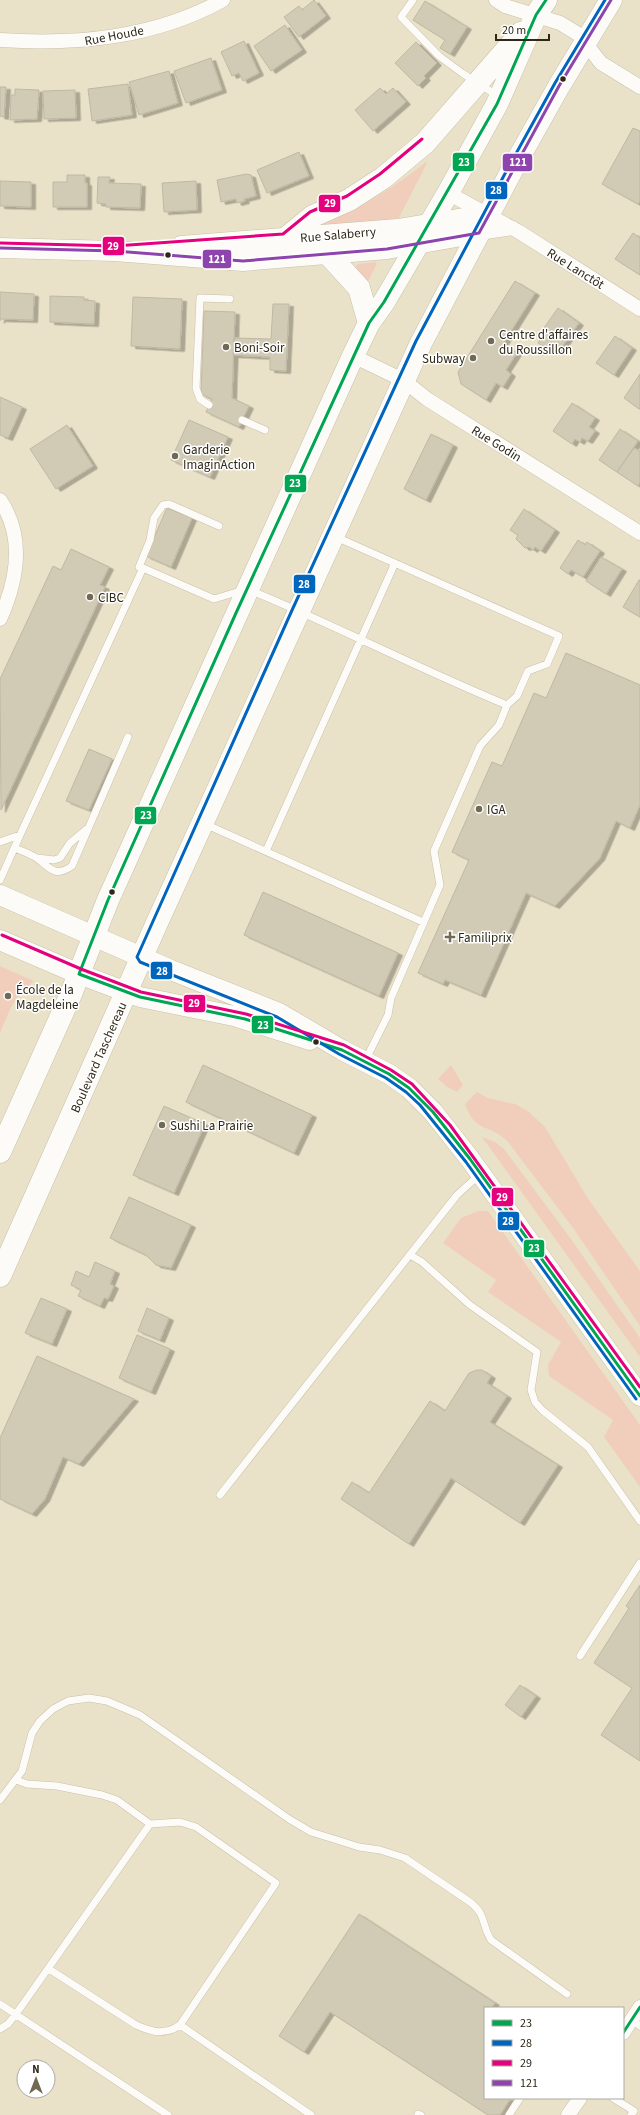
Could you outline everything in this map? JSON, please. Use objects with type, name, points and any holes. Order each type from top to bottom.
[{"type":"main road","name":"Boulevard Taschereau","points":[[2,1265],[127,993],[298,610],[403,380],[440,305],[484,224],[585,43],[611,0]]},
{"type":"main road","points":[[285,239],[313,216],[349,200],[395,169],[425,143],[541,8]]},
{"type":"main road","points":[[0,1152],[247,589],[353,356],[369,323],[384,302],[428,224],[448,193],[499,97],[541,8]]},
{"type":"main road","points":[[329,255],[359,288],[369,323]]},
{"type":"street","name":"Rue Houde","points":[[0,40],[54,42],[95,40],[166,23],[211,6],[222,0]]},
{"type":"street","points":[[496,0],[505,6],[541,8],[560,23],[578,34],[601,63],[640,88]]},
{"type":"street","name":"Rue Lanctôt","points":[[448,193],[484,224],[513,228],[640,308]]},
{"type":"street","name":"Rue Salaberry","points":[[115,251],[285,239],[428,224],[484,224]]},
{"type":"street","points":[[484,224],[513,228]]},
{"type":"street","name":"Rue Salaberry","points":[[0,248],[115,251],[243,261],[329,255],[417,244],[484,224]]},
{"type":"street","name":"Rue Godin","points":[[353,356],[403,380],[427,399],[640,534]]},
{"type":"street","points":[[0,500],[10,520],[15,536],[16,551],[11,591],[0,620]]},
{"type":"street","points":[[0,895],[142,957],[279,1013],[342,1050],[388,1074],[417,1095],[446,1128],[481,1174],[640,1396]]},
{"type":"street","points":[[0,940],[127,993],[163,1003],[198,1008],[245,1019],[342,1050]]},
{"type":"street","points":[[624,2032],[636,2023],[640,2007]]},
{"type":"street","points":[[568,2115],[579,2099]]},
{"type":"lane","points":[[413,0],[400,17],[439,56],[499,97]]},
{"type":"lane","points":[[209,405],[200,399],[196,388],[200,298],[230,299]]},
{"type":"lane","points":[[242,420],[265,430]]},
{"type":"lane","points":[[139,567],[150,540],[155,514],[163,505],[170,504],[219,526]]},
{"type":"lane","points":[[332,535],[559,636],[547,664],[528,671],[517,696],[507,705],[499,724],[480,746],[434,850],[440,885],[391,998],[388,1015],[365,1061]]},
{"type":"lane","points":[[266,850],[395,563]]},
{"type":"lane","points":[[0,880],[143,568],[214,600],[247,589],[298,610],[361,639],[374,647],[507,705]]},
{"type":"lane","points":[[37,858],[51,870],[67,870],[75,861],[128,738]]},
{"type":"lane","points":[[203,823],[266,850],[423,922]]},
{"type":"lane","points":[[14,848],[37,858],[54,860],[60,858],[72,840],[88,828]]},
{"type":"lane","points":[[0,842],[20,835]]},
{"type":"lane","points":[[220,1495],[463,1188],[481,1174]]},
{"type":"lane","points":[[410,1255],[422,1262],[470,1305],[537,1352],[532,1390],[535,1402],[542,1410],[588,1447],[640,1521]]},
{"type":"lane","points":[[580,1656],[640,1563]]},
{"type":"lane","points":[[0,1800],[16,1780],[24,1766],[32,1734],[40,1721],[53,1709],[68,1702],[89,1698],[107,1701],[128,1708],[289,1819],[311,1832],[359,1847],[380,1850],[405,1858],[470,1902],[483,1916],[486,1932],[491,1940],[567,1994]]},
{"type":"lane","points":[[16,1780],[27,1784],[57,1786],[102,1795],[117,1800],[150,1824],[180,1822],[196,1828],[276,1883],[180,2025],[173,2030],[163,2033],[136,2025],[49,1969]]},
{"type":"lane","points":[[0,2029],[8,2024],[49,1969],[150,1824]]},
{"type":"lane","points":[[0,2004],[168,2115]]},
{"type":"lane","points":[[180,2025],[311,2115]]},
{"type":"lane","points":[[509,2115],[519,2099]]},
{"type":"lane","points":[[614,2099],[635,2114]]},
{"type":"shaded area","points":[[426,162],[427,163],[399,218],[323,227],[322,224],[376,197]]},
{"type":"shaded area","points":[[375,262],[377,264],[367,283],[355,270],[357,264]]},
{"type":"shaded area","name":"École de la Magdeleine","points":[[0,966],[34,981],[16,999],[0,1033]]},
{"type":"shaded area","points":[[451,1065],[463,1085],[457,1092],[447,1087],[438,1079]]},
{"type":"shaded area","points":[[477,1092],[488,1098],[515,1104],[528,1111],[545,1127],[589,1200],[640,1271],[640,1326],[573,1228],[508,1142],[495,1132],[473,1120],[465,1104]]},
{"type":"shaded area","points":[[482,1137],[495,1142],[504,1149],[571,1239],[640,1338],[640,1357]]},
{"type":"shaded area","points":[[478,1211],[488,1211],[640,1425],[640,1487],[604,1437],[613,1420],[549,1376],[548,1365],[561,1342],[488,1292],[496,1280],[443,1243],[461,1218]]},
{"type":"building","points":[[314,0],[326,16],[299,37],[284,17],[299,6],[302,10]]},
{"type":"building","points":[[425,1],[467,27],[450,54],[440,48],[445,40],[413,20]]},
{"type":"building","points":[[285,25],[302,50],[271,71],[254,46]]},
{"type":"building","points":[[244,41],[259,73],[243,81],[239,73],[232,76],[221,52]]},
{"type":"building","points":[[416,42],[437,63],[424,76],[426,78],[418,86],[395,63]]},
{"type":"building","points":[[211,58],[222,90],[186,103],[174,71]]},
{"type":"building","points":[[169,71],[178,103],[139,115],[129,82]]},
{"type":"building","points":[[128,84],[132,115],[92,121],[88,89]]},
{"type":"building","points":[[0,87],[6,87],[4,117],[0,116]]},
{"type":"building","points":[[380,88],[386,94],[393,88],[406,102],[373,131],[355,110]]},
{"type":"building","points":[[15,89],[39,90],[37,119],[10,120],[11,95],[15,95]]},
{"type":"building","points":[[75,90],[76,118],[44,119],[43,91]]},
{"type":"building","points":[[633,128],[640,131],[640,201],[638,204],[602,184]]},
{"type":"building","points":[[299,152],[309,176],[267,193],[257,170]]},
{"type":"building","points":[[246,174],[251,175],[256,196],[244,199],[245,201],[237,203],[236,199],[221,202],[217,180]]},
{"type":"building","points":[[67,175],[85,175],[85,183],[87,183],[87,207],[53,207],[53,182],[67,182]]},
{"type":"building","points":[[98,177],[110,177],[109,183],[141,184],[140,208],[106,207],[106,204],[97,203]]},
{"type":"building","points":[[0,181],[31,182],[31,207],[0,206]]},
{"type":"building","points":[[196,181],[197,210],[164,212],[162,183]]},
{"type":"building","points":[[633,233],[640,238],[640,275],[615,259]]},
{"type":"building","name":"Centre d'affaires du Roussillon","points":[[515,281],[535,293],[503,344],[517,353],[506,370],[511,374],[503,387],[496,383],[486,400],[461,384],[458,372]]},
{"type":"building","points":[[0,292],[34,294],[33,320],[0,319]]},
{"type":"building","points":[[50,296],[84,297],[84,300],[95,301],[94,324],[50,322]]},
{"type":"building","points":[[133,297],[182,299],[180,349],[131,346]]},
{"type":"building","points":[[273,304],[289,304],[286,371],[270,370],[270,357],[233,355],[234,338],[271,339]]},
{"type":"building","points":[[558,308],[579,323],[559,351],[555,348],[552,352],[538,343],[542,337],[539,335]]},
{"type":"building","points":[[204,311],[235,312],[232,398],[249,406],[239,427],[206,412],[212,399],[201,394]]},
{"type":"building","points":[[615,336],[632,348],[614,375],[596,363]]},
{"type":"building","points":[[640,374],[640,407],[639,409],[624,398]]},
{"type":"building","points":[[0,397],[22,407],[8,438],[0,435]]},
{"type":"building","points":[[572,403],[595,418],[589,427],[595,431],[588,441],[582,438],[580,442],[575,439],[572,444],[553,431]]},
{"type":"building","points":[[189,420],[228,437],[210,477],[171,460]]},
{"type":"building","points":[[67,425],[93,466],[56,489],[30,449]]},
{"type":"building","points":[[620,429],[638,441],[617,472],[599,460]]},
{"type":"building","points":[[431,434],[453,445],[426,500],[404,489]]},
{"type":"building","points":[[634,448],[640,451],[640,482],[638,486],[617,472]]},
{"type":"building","points":[[167,508],[192,518],[171,567],[146,556]]},
{"type":"building","points":[[524,509],[555,530],[541,551],[535,547],[533,550],[529,547],[525,548],[516,539],[518,535],[510,530]]},
{"type":"building","points":[[578,540],[585,545],[587,542],[600,551],[583,577],[571,570],[568,574],[560,568]]},
{"type":"building","points":[[71,549],[109,567],[100,585],[105,587],[1,810],[0,679],[53,566],[61,570]]},
{"type":"building","points":[[601,557],[622,569],[606,594],[586,581]]},
{"type":"building","points":[[640,580],[640,617],[623,607]]},
{"type":"building","points":[[566,653],[640,685],[640,805],[630,828],[616,821],[600,858],[555,906],[526,893],[481,995],[445,980],[443,984],[418,973],[469,860],[452,852],[492,762],[502,766],[534,693],[546,698]]},
{"type":"building","points":[[89,749],[112,759],[89,810],[66,801]]},
{"type":"building","points":[[263,892],[398,953],[379,996],[244,935]]},
{"type":"building","points":[[203,1065],[312,1115],[294,1153],[186,1102]]},
{"type":"building","points":[[164,1106],[205,1124],[174,1193],[133,1175]]},
{"type":"building","points":[[129,1197],[191,1225],[171,1268],[156,1265],[146,1255],[110,1238]]},
{"type":"building","points":[[95,1262],[115,1271],[110,1284],[114,1286],[108,1299],[104,1298],[100,1306],[78,1296],[81,1290],[71,1285],[76,1271],[89,1277]]},
{"type":"building","points":[[41,1298],[67,1309],[52,1344],[25,1333]]},
{"type":"building","points":[[147,1308],[169,1318],[160,1340],[138,1331]]},
{"type":"building","points":[[137,1335],[170,1349],[151,1392],[119,1378]]},
{"type":"building","points":[[37,1356],[134,1399],[79,1464],[63,1457],[45,1499],[32,1514],[0,1499],[0,1438]]},
{"type":"building","points":[[482,1370],[491,1376],[487,1383],[507,1396],[490,1422],[558,1465],[520,1523],[451,1478],[409,1544],[341,1499],[352,1482],[369,1493],[430,1401],[445,1411],[469,1373]]},
{"type":"building","points":[[640,1585],[640,1761],[601,1735],[632,1688],[594,1663],[629,1608],[626,1606]]},
{"type":"building","points":[[520,1685],[536,1696],[521,1717],[505,1705]]},
{"type":"building","points":[[359,1914],[495,2003],[492,2007],[484,2007],[484,2099],[510,2099],[500,2115],[488,2115],[330,2012],[304,2052],[279,2036]]},
{"type":"transit line","name":"23","points":[[546,0],[536,15],[497,104],[384,302],[369,323],[236,613],[108,900],[79,974],[140,997],[245,1019],[342,1050],[389,1074],[409,1088],[433,1112],[470,1159],[640,1396]]},
{"type":"transit line","name":"28","points":[[605,0],[555,83],[416,341],[293,608],[137,957],[140,962],[277,1017],[339,1054],[386,1078],[406,1092],[420,1105],[466,1162],[636,1399]]},
{"type":"transit line","name":"121","points":[[0,248],[115,251],[243,261],[387,249],[479,233],[559,86],[611,0]]},
{"type":"transit line","name":"29","points":[[0,243],[115,246],[283,234],[310,212],[347,196],[380,174],[422,139]]},
{"type":"transit line","name":"29","points":[[2,935],[81,969],[141,992],[246,1014],[344,1045],[391,1070],[412,1084],[450,1125],[640,1387]]},
{"type":"transit line","name":"23","points":[[624,2031],[640,2007]]},
{"type":"place","name":"Centre d'affaires du Roussillon","points":[[491,341]]},
{"type":"place","name":"Boni-Soir","points":[[226,347]]},
{"type":"place","name":"Subway","points":[[473,358]]},
{"type":"place","name":"Garderie ImaginAction","points":[[175,456]]},
{"type":"place","name":"CIBC","points":[[90,597]]},
{"type":"place","name":"IGA","points":[[479,809]]},
{"type":"place","name":"Familiprix","points":[[450,937]]},
{"type":"place","name":"École de la Magdeleine","points":[[8,996]]},
{"type":"place","name":"Sushi La Prairie","points":[[162,1125]]}]
